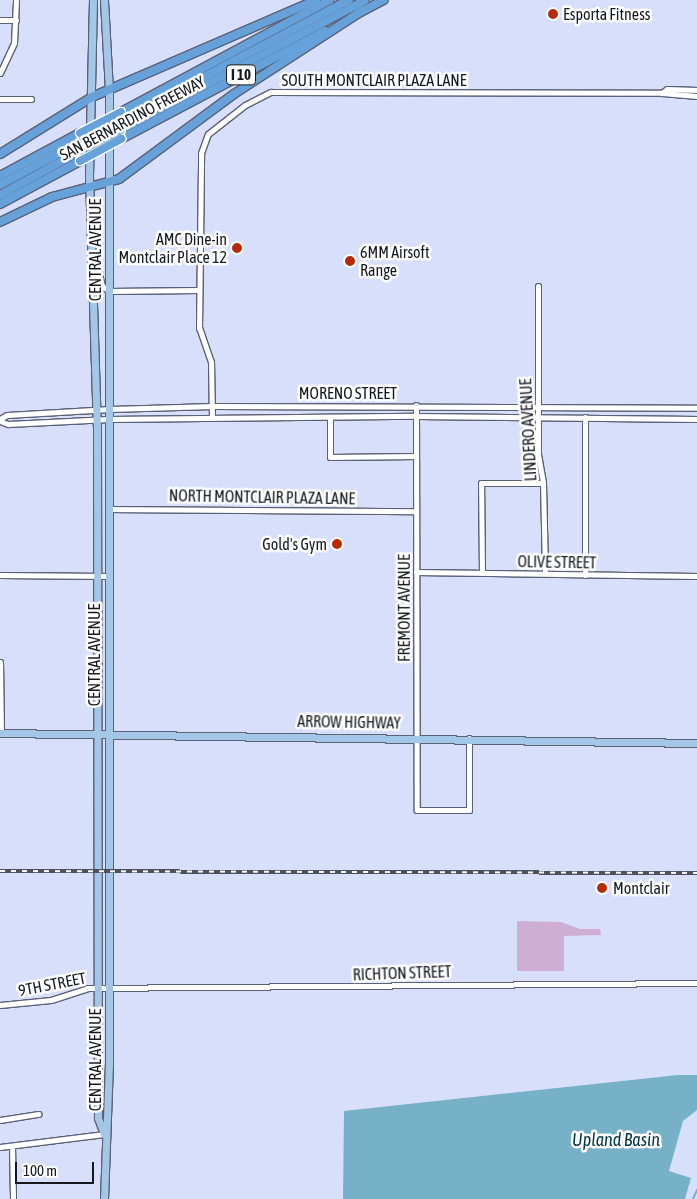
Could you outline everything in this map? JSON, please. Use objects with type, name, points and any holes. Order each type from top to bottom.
[{"type":"highway","points":[[0,154],[92,97],[316,0]]},
{"type":"highway","name":"SAN BERNARDINO FREEWAY","points":[[0,176],[330,0]]},
{"type":"highway","points":[[0,185],[349,0]]},
{"type":"highway","points":[[0,195],[365,0]]},
{"type":"highway","name":"SAN BERNARDINO FREEWAY","points":[[0,204],[383,0]]},
{"type":"highway","points":[[0,222],[52,197],[109,182],[125,175],[205,114],[362,12]]},
{"type":"main road","name":"CENTRAL AVENUE","points":[[93,0],[90,187],[94,256],[97,410],[98,1118],[104,1134]]},
{"type":"main road","name":"CENTRAL AVENUE","points":[[104,0],[110,90],[110,409],[108,509],[109,1118],[104,1134]]},
{"type":"main road","name":"ARROW HIGHWAY","points":[[0,733],[417,737],[697,743]]},
{"type":"main road","points":[[104,1134],[104,1199]]},
{"type":"street","points":[[0,74],[11,52],[16,20],[16,0]]},
{"type":"street","points":[[0,20],[16,20]]},
{"type":"street","name":"SOUTH MONTCLAIR PLAZA LANE","points":[[662,93],[667,89],[697,90]]},
{"type":"street","name":"SOUTH MONTCLAIR PLAZA LANE","points":[[212,418],[211,362],[199,328],[198,290],[202,145],[212,130],[261,96],[271,92],[662,93],[697,96]]},
{"type":"street","points":[[0,99],[31,99]]},
{"type":"street","points":[[94,256],[102,286],[110,291],[198,290]]},
{"type":"street","name":"LINDERO AVENUE","points":[[538,286],[539,462],[543,483],[545,574]]},
{"type":"street","name":"FREMONT AVENUE","points":[[416,405],[417,810],[469,810],[469,738]]},
{"type":"street","name":"MORENO STREET","points":[[697,408],[538,405],[213,406],[7,415],[0,420],[8,424],[109,419],[416,416],[697,419]]},
{"type":"street","points":[[330,417],[330,457],[416,456]]},
{"type":"street","points":[[585,417],[585,575]]},
{"type":"street","points":[[482,573],[481,483],[543,483]]},
{"type":"street","name":"NORTH MONTCLAIR PLAZA LANE","points":[[108,509],[416,511]]},
{"type":"street","name":"OLIVE STREET","points":[[416,572],[697,576]]},
{"type":"street","points":[[0,575],[108,576]]},
{"type":"street","points":[[0,662],[0,733]]},
{"type":"street","name":"RICHTON STREET","points":[[108,988],[697,983]]},
{"type":"street","name":"9TH STREET","points":[[0,1005],[51,1000],[80,988],[108,988]]},
{"type":"street","points":[[0,1120],[39,1114]]},
{"type":"street","points":[[0,1147],[104,1134]]},
{"type":"street","points":[[12,1146],[13,1199]]},
{"type":"shaded area","points":[[517,921],[561,922],[580,929],[600,929],[601,935],[564,936],[564,971],[517,971]]},
{"type":"water","name":"Upland Basin","points":[[678,1075],[697,1075],[697,1110],[683,1121],[669,1171],[691,1178],[685,1199],[343,1199],[344,1111]]},
{"type":"waterway","points":[[693,1199],[697,1190]]},
{"type":"railway","points":[[0,871],[697,873]]},
{"type":"place","name":"Esporta Fitness","points":[[553,14]]},
{"type":"place","name":"AMC Dine-in Montclair Place 12","points":[[237,248]]},
{"type":"place","name":"6MM Airsoft Range","points":[[350,261]]},
{"type":"place","name":"Gold's Gym","points":[[337,544]]},
{"type":"place","name":"Montclair","points":[[602,888]]}]
